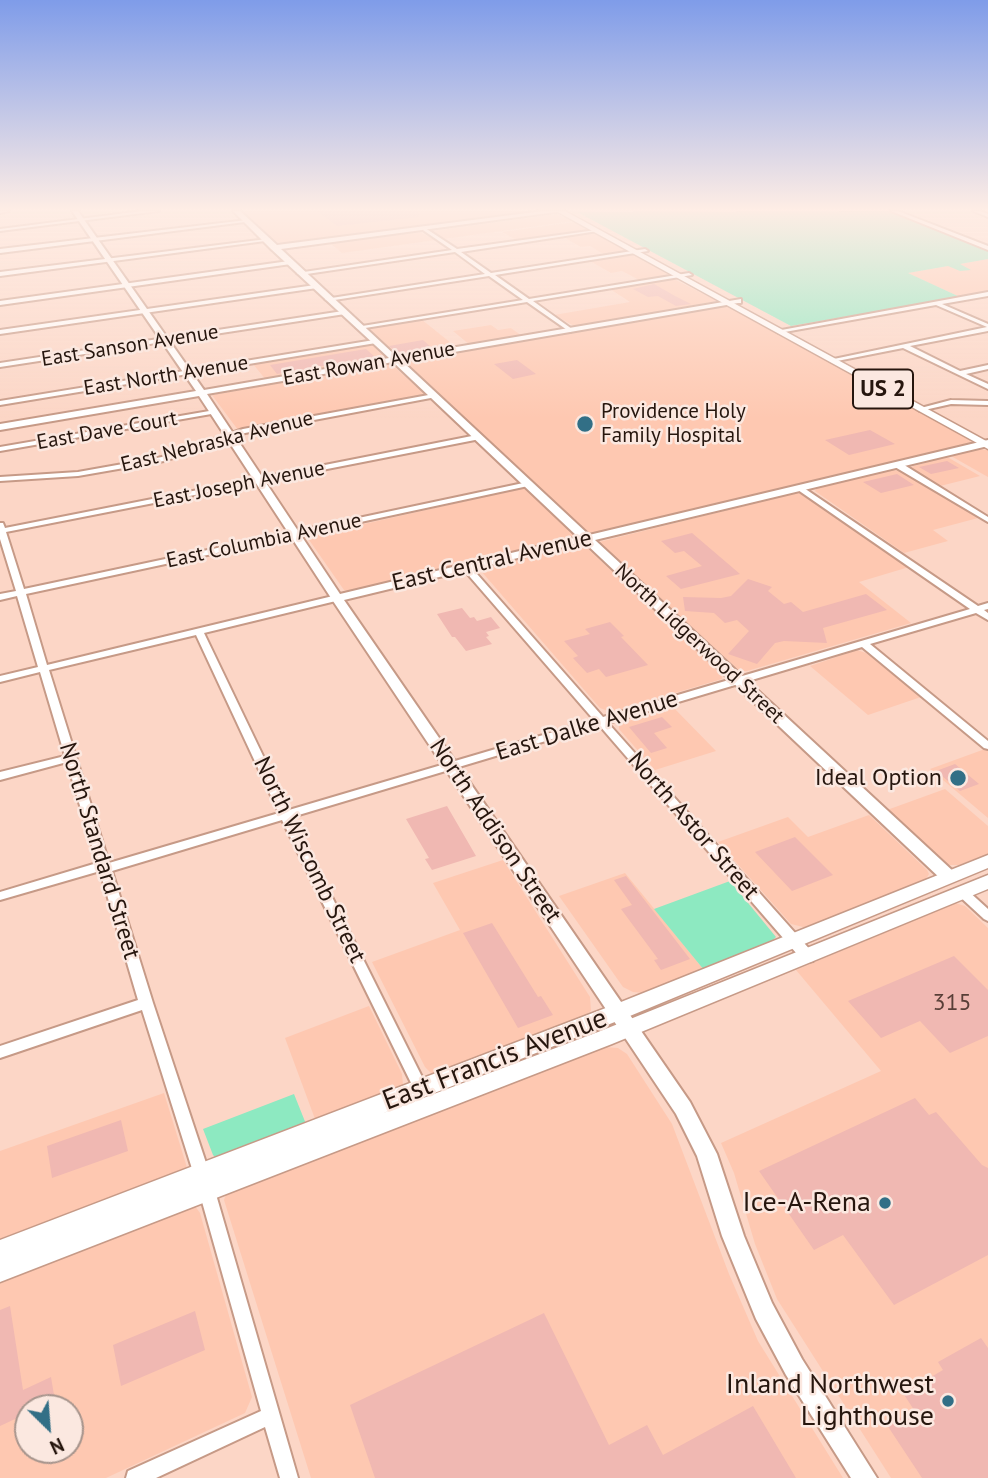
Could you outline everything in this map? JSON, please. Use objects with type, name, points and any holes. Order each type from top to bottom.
[{"type":"main road","name":"US 2","points":[[684,280],[843,358],[932,406],[987,442]]},
{"type":"main road","name":"US 2","points":[[698,280],[738,301],[832,360],[920,409],[987,442]]},
{"type":"main road","name":"East Francis Avenue","points":[[0,1252],[205,1183],[623,1020],[793,941],[988,861]]},
{"type":"main road","points":[[962,892],[962,884],[968,875],[988,861]]},
{"type":"main road","points":[[908,915],[945,888],[948,876]]},
{"type":"main road","name":"East Francis Avenue","points":[[0,1270],[421,1089],[808,957],[988,882]]},
{"type":"street","name":"North Addison Street","points":[[124,280],[682,1108],[706,1154],[733,1236],[764,1311],[794,1367],[864,1478]]},
{"type":"street","points":[[0,303],[164,280]]},
{"type":"street","name":"North Lidgerwood Street","points":[[308,280],[948,876]]},
{"type":"street","points":[[328,299],[451,280]]},
{"type":"street","points":[[498,280],[570,330]]},
{"type":"street","points":[[359,327],[660,280]]},
{"type":"street","points":[[0,332],[315,286]]},
{"type":"street","points":[[784,330],[988,294]]},
{"type":"street","name":"East Rowan Avenue","points":[[0,427],[738,301]]},
{"type":"street","points":[[936,303],[988,328]]},
{"type":"street","name":"East Sanson Avenue","points":[[0,365],[343,313]]},
{"type":"street","points":[[832,360],[988,328]]},
{"type":"street","name":"East North Avenue","points":[[0,403],[374,342]]},
{"type":"street","points":[[905,346],[988,387]]},
{"type":"street","points":[[959,373],[988,367]]},
{"type":"street","name":"East Nebraska Avenue","points":[[0,479],[78,474],[164,459],[230,436],[434,396]]},
{"type":"street","points":[[920,409],[951,402],[988,403]]},
{"type":"street","name":"East Dave Court","points":[[0,449],[215,412]]},
{"type":"street","name":"East Joseph Avenue","points":[[1,529],[261,481],[477,437]]},
{"type":"street","name":"East Central Avenue","points":[[0,679],[987,442]]},
{"type":"street","points":[[898,465],[988,520]]},
{"type":"street","name":"East Columbia Avenue","points":[[0,597],[528,484]]},
{"type":"street","points":[[801,488],[988,618]]},
{"type":"street","name":"North Standard Street","points":[[1,529],[146,1003],[205,1183],[289,1478]]},
{"type":"street","name":"North Astor Street","points":[[467,568],[808,957]]},
{"type":"street","name":"East Dalke Avenue","points":[[0,896],[286,816],[988,606]]},
{"type":"street","name":"North Wiscomb Street","points":[[199,631],[286,816],[421,1089]]},
{"type":"street","points":[[863,643],[988,746]]},
{"type":"street","points":[[0,776],[70,758]]},
{"type":"street","points":[[962,892],[988,916]]},
{"type":"street","points":[[0,1052],[146,1003]]},
{"type":"street","points":[[135,1478],[270,1416]]},
{"type":"shaded area","points":[[676,280],[717,301],[576,327],[554,315],[630,302],[610,289]]},
{"type":"shaded area","points":[[922,280],[988,280],[988,292],[960,297]]},
{"type":"shaded area","name":"Providence Holy Family Hospital","points":[[718,306],[730,307],[968,438],[972,443],[350,592],[344,590],[307,537],[536,485],[403,361]]},
{"type":"shaded area","points":[[421,319],[456,347],[396,356],[366,329]]},
{"type":"shaded area","points":[[491,325],[498,330],[511,328],[522,336],[470,345],[453,331]]},
{"type":"shaded area","points":[[374,345],[387,358],[266,380],[253,364]]},
{"type":"shaded area","points":[[390,363],[426,395],[238,430],[212,395]]},
{"type":"shaded area","points":[[978,449],[988,450],[988,477],[951,456]]},
{"type":"shaded area","points":[[945,457],[980,476],[940,486],[911,467]]},
{"type":"shaded area","points":[[892,470],[901,471],[978,518],[933,530],[948,541],[904,553],[815,491],[817,488]]},
{"type":"shaded area","points":[[795,493],[804,494],[909,567],[859,582],[911,623],[740,671],[599,542]]},
{"type":"shaded area","points":[[579,545],[586,547],[721,674],[722,679],[611,712],[600,708],[481,571]]},
{"type":"shaded area","points":[[857,650],[866,653],[921,697],[868,715],[810,666]]},
{"type":"shaded area","points":[[673,707],[716,751],[655,770],[619,729],[619,724]]},
{"type":"shaded area","points":[[985,749],[988,751],[988,818],[930,769]]},
{"type":"shaded area","points":[[945,789],[988,826],[988,854],[959,865],[948,865],[887,810]]},
{"type":"shaded area","points":[[869,815],[929,874],[926,879],[807,928],[791,924],[718,842],[788,817],[808,837]]},
{"type":"shaded area","points":[[503,860],[590,997],[591,1011],[432,1074],[425,1067],[372,962],[460,930],[433,883]]},
{"type":"shaded area","points":[[625,873],[704,970],[643,993],[623,987],[559,896]]},
{"type":"shaded area","points":[[955,903],[965,906],[988,928],[988,1478],[891,1478],[777,1299],[755,1244],[734,1173],[721,1143],[881,1071],[796,970]]},
{"type":"shaded area","points":[[369,1006],[402,1074],[403,1085],[318,1121],[285,1038]]},
{"type":"shaded area","points":[[604,1047],[618,1048],[627,1054],[672,1124],[729,1274],[758,1341],[843,1478],[311,1478],[224,1200],[226,1194],[242,1185]]},
{"type":"shaded area","points":[[164,1093],[187,1168],[184,1172],[0,1243],[0,1151]]},
{"type":"shaded area","points":[[195,1206],[200,1213],[252,1397],[245,1413],[106,1478],[0,1478],[0,1279]]},
{"type":"green space","points":[[705,280],[923,280],[960,297],[791,326]]},
{"type":"green space","points":[[730,881],[776,937],[770,943],[704,970],[654,909]]},
{"type":"green space","points":[[294,1094],[306,1124],[217,1159],[213,1155],[203,1129]]},
{"type":"building","points":[[654,284],[691,304],[676,306],[658,296],[648,297],[633,289]]},
{"type":"building","points":[[423,340],[432,348],[398,354],[389,346]]},
{"type":"building","points":[[366,349],[375,357],[277,374],[270,365]]},
{"type":"building","points":[[517,360],[536,374],[513,379],[494,364]]},
{"type":"building","points":[[870,430],[895,444],[849,455],[825,440]]},
{"type":"building","points":[[947,461],[959,468],[931,474],[919,467]]},
{"type":"building","points":[[897,474],[914,485],[881,493],[863,482]]},
{"type":"building","points":[[692,533],[740,574],[681,589],[666,576],[702,566],[684,551],[675,553],[661,541]]},
{"type":"building","points":[[748,579],[772,587],[768,591],[784,604],[791,602],[803,612],[866,594],[887,610],[823,628],[827,643],[775,643],[757,664],[728,654],[749,631],[737,620],[725,623],[714,613],[685,611],[683,597],[731,596]]},
{"type":"building","points":[[462,608],[470,618],[474,617],[477,621],[491,617],[500,628],[486,632],[489,636],[486,637],[492,644],[466,651],[455,637],[452,637],[437,614]]},
{"type":"building","points":[[610,622],[648,665],[606,677],[599,669],[587,673],[573,658],[578,656],[564,641],[590,634],[585,629]]},
{"type":"building","points":[[662,717],[672,727],[654,733],[667,748],[651,753],[629,727]]},
{"type":"building","name":"Ideal Option","points":[[955,764],[979,784],[960,791],[936,771]]},
{"type":"building","points":[[447,806],[476,856],[432,870],[425,859],[429,858],[406,819]]},
{"type":"building","points":[[795,837],[833,875],[792,891],[755,852]]},
{"type":"building","points":[[626,876],[690,959],[661,970],[654,960],[658,959],[621,909],[632,905],[614,880]]},
{"type":"building","points":[[492,923],[538,997],[541,996],[553,1015],[518,1028],[463,933]]},
{"type":"building","points":[[954,956],[988,990],[988,1036],[950,1053],[920,1021],[881,1038],[848,1001]]},
{"type":"building","name":"Ice-A-Rena","points":[[915,1098],[929,1115],[936,1112],[982,1165],[988,1168],[988,1255],[894,1305],[843,1235],[814,1250],[759,1171]]},
{"type":"building","points":[[121,1120],[128,1151],[52,1178],[47,1146]]},
{"type":"building","points":[[10,1306],[23,1390],[51,1377],[54,1394],[14,1394],[14,1420],[0,1426],[0,1310]]},
{"type":"building","points":[[195,1311],[205,1350],[121,1386],[113,1345]]},
{"type":"building","points":[[544,1313],[609,1445],[647,1425],[663,1455],[753,1406],[796,1478],[375,1478],[350,1405]]},
{"type":"building","name":"Inland Northwest Lighthouse","points":[[981,1338],[988,1348],[988,1478],[922,1478],[887,1425],[914,1410],[903,1393],[943,1370],[938,1362]]},
{"type":"place","name":"Providence Holy Family Hospital","points":[[585,424]]},
{"type":"place","name":"Ideal Option","points":[[958,778]]},
{"type":"place","name":"Ice-A-Rena","points":[[885,1203]]},
{"type":"place","name":"Inland Northwest Lighthouse","points":[[948,1401]]}]
